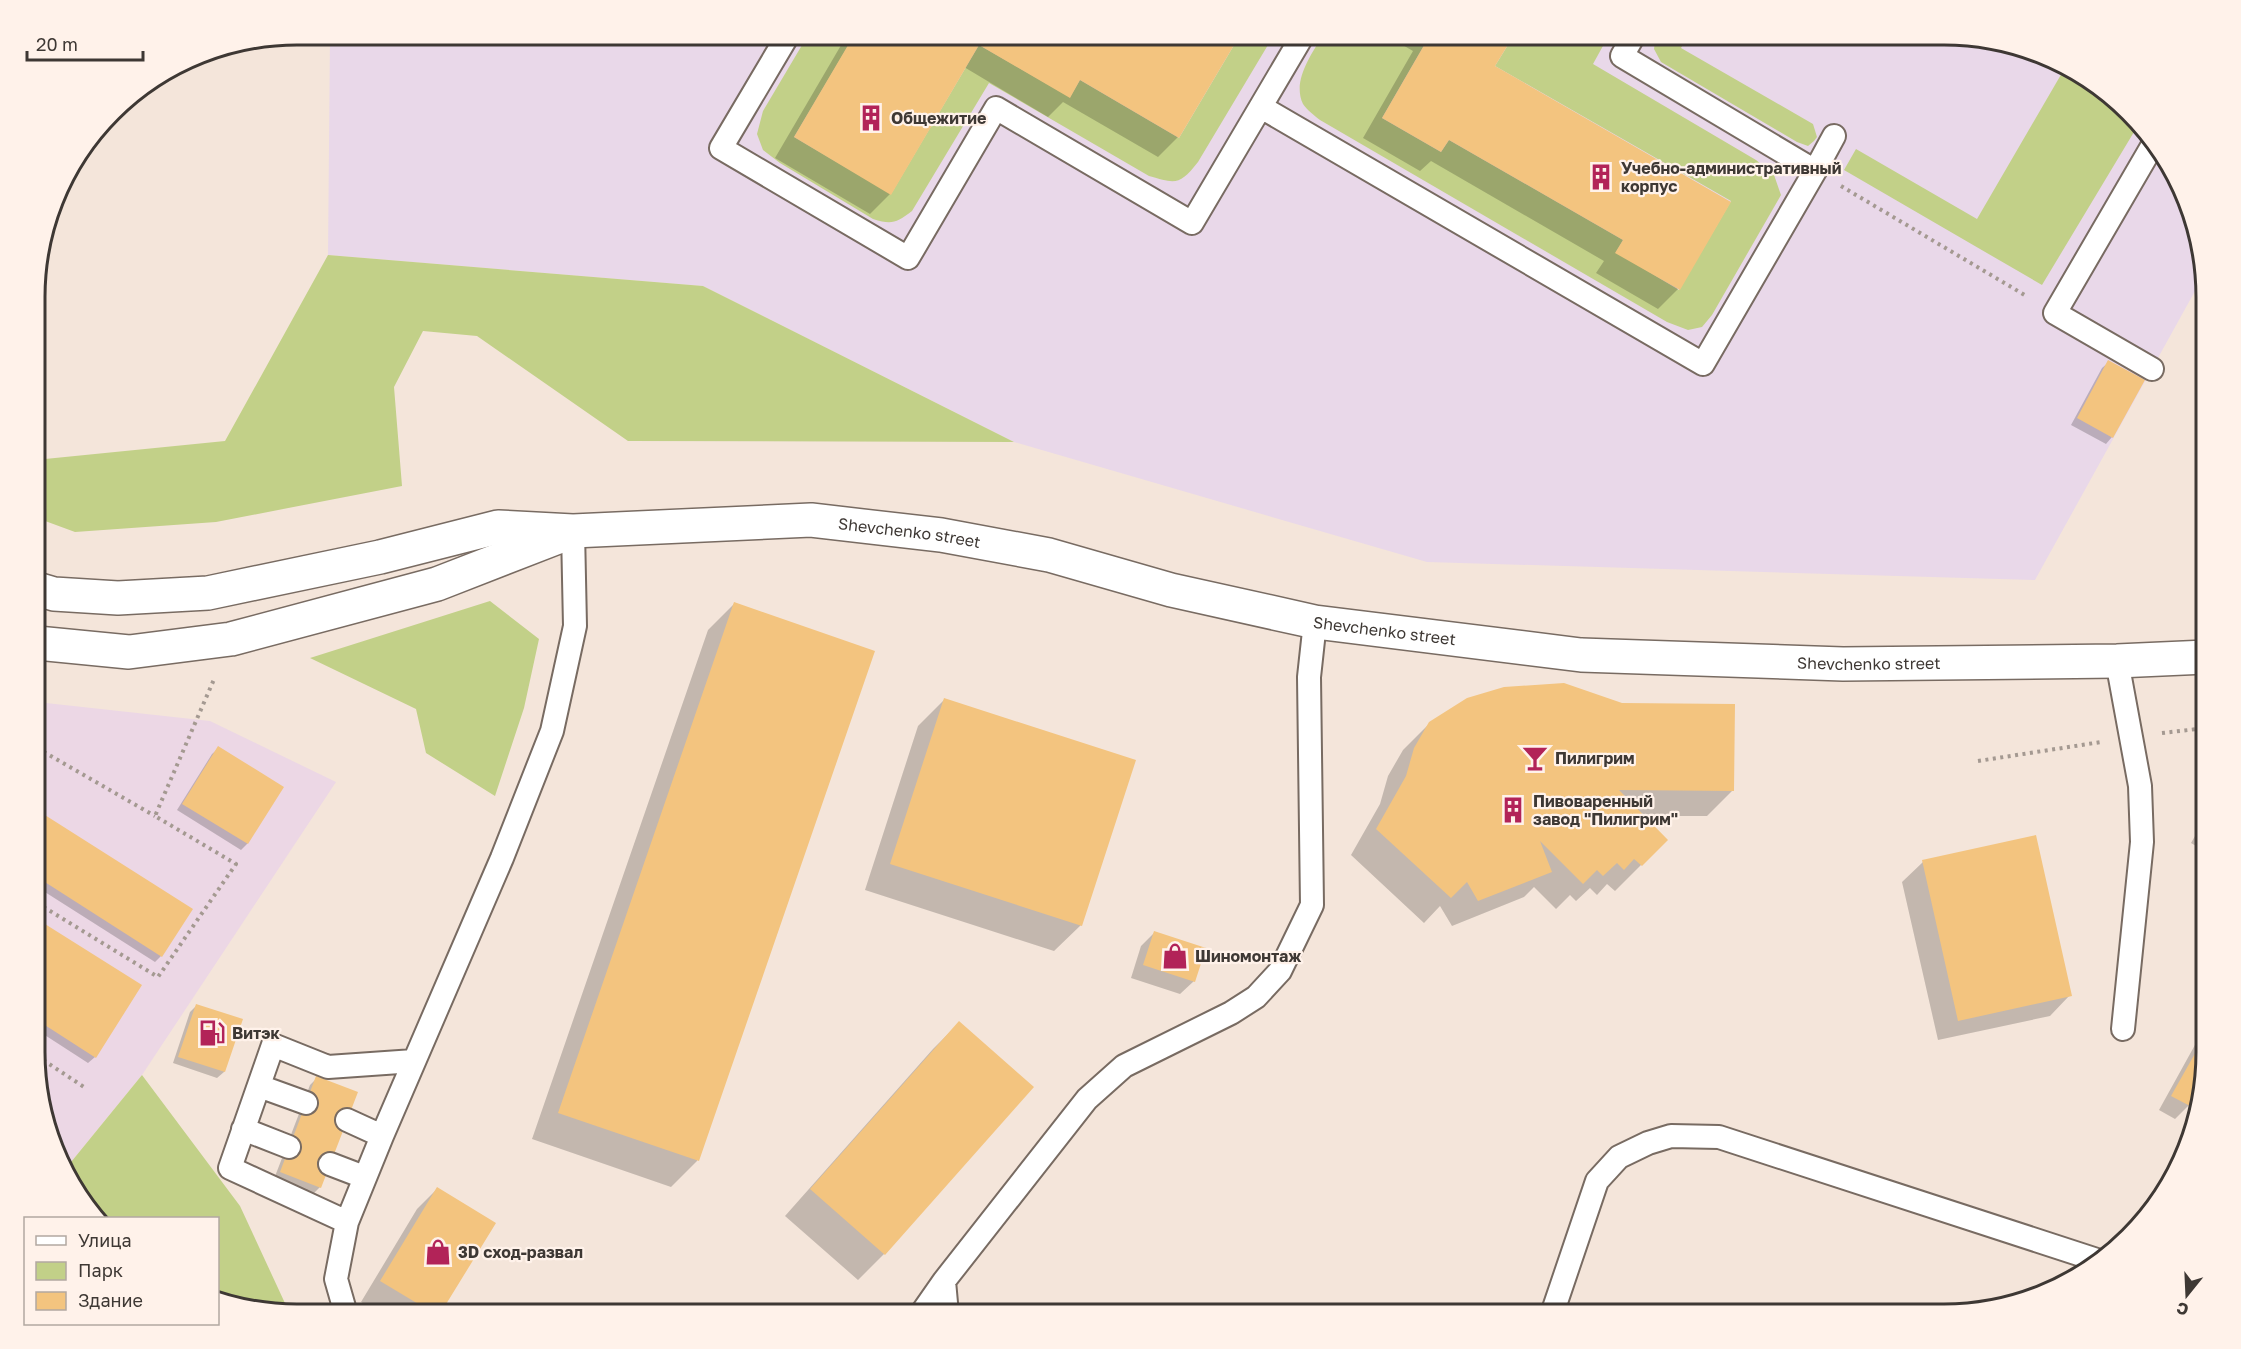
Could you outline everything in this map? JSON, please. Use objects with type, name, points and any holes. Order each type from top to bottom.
[{"type":"main road","name":"Shevchenko street","points":[[573,531],[811,520],[941,535],[1049,555],[1171,590],[1315,622],[1581,655],[1843,664],[2116,661],[2196,657]]},
{"type":"main road","points":[[45,591],[54,594],[118,598],[208,593],[380,557],[498,527],[573,531]]},
{"type":"main road","points":[[45,644],[129,652],[231,639],[436,584],[573,531]]},
{"type":"lane","points":[[782,45],[721,148],[908,258],[996,108],[1192,223],[1297,45]]},
{"type":"lane","points":[[1628,45],[1622,56],[1815,171]]},
{"type":"lane","points":[[1261,106],[1703,364],[1834,136]]},
{"type":"lane","points":[[2149,151],[2055,313],[2152,369]]},
{"type":"lane","points":[[343,1304],[336,1279],[347,1222],[364,1177],[502,858],[552,731],[575,626],[573,531]]},
{"type":"lane","points":[[928,1304],[1087,1099],[1124,1066],[1231,1013],[1256,997],[1280,971],[1312,905],[1310,677],[1315,622]]},
{"type":"lane","points":[[2116,661],[2140,786],[2142,842],[2123,1029]]},
{"type":"lane","points":[[347,1222],[230,1168],[273,1045],[328,1067],[414,1061]]},
{"type":"lane","points":[[259,1086],[306,1103]]},
{"type":"lane","points":[[347,1120],[382,1136]]},
{"type":"lane","points":[[243,1129],[289,1148]]},
{"type":"lane","points":[[1555,1304],[1597,1181],[1619,1157],[1648,1143],[1671,1136],[1719,1137],[2090,1258]]},
{"type":"lane","points":[[330,1164],[364,1177]]},
{"type":"lane","points":[[944,1281],[946,1304]]},
{"type":"path","points":[[1815,171],[2055,313]]},
{"type":"path","points":[[155,816],[231,639]]},
{"type":"path","points":[[1978,761],[2196,729]]},
{"type":"path","points":[[45,753],[236,864],[158,977],[45,908]]},
{"type":"path","points":[[46,1062],[87,1089]]},
{"type":"shaded area","points":[[330,45],[1944,45],[1977,47],[2025,58],[2056,71],[2084,87],[2110,107],[2134,131],[2154,157],[2170,185],[2183,216],[2191,248],[2196,290],[2035,580],[1427,562],[1014,442],[703,286],[328,255]]},
{"type":"shaded area","points":[[45,703],[210,721],[336,782],[142,1075],[70,1163],[58,1133],[50,1101],[45,1052]]},
{"type":"green space","points":[[802,45],[849,45],[794,137],[891,194],[979,45],[1070,97],[1080,80],[1179,138],[1234,45],[1268,45],[1198,162],[1182,179],[1172,181],[1149,176],[989,83],[912,211],[898,220],[889,222],[873,219],[780,163],[763,150],[757,134],[763,111]]},
{"type":"green space","points":[[1317,45],[1424,45],[1382,118],[1441,152],[1449,140],[1623,240],[1616,252],[1679,290],[1731,201],[1495,66],[1508,45],[1603,45],[1593,64],[1756,160],[1774,175],[1781,195],[1712,315],[1702,327],[1688,330],[1667,322],[1320,120],[1303,104],[1300,95],[1301,77]]},
{"type":"green space","points":[[1655,45],[1683,45],[1681,48],[1813,124],[1817,137],[1808,146],[1797,142],[1661,62],[1654,49]]},
{"type":"green space","points":[[2061,74],[2084,87],[2110,107],[2134,131],[2042,285],[1844,170],[1856,149],[1977,219]]},
{"type":"green space","points":[[328,255],[703,286],[1014,442],[628,441],[477,336],[423,331],[394,387],[402,486],[216,522],[75,532],[45,521],[45,459],[225,441]]},
{"type":"green space","points":[[490,601],[539,639],[524,708],[495,796],[426,753],[416,709],[310,658]]},
{"type":"green space","points":[[142,1075],[240,1206],[285,1303],[264,1302],[219,1292],[219,1217],[106,1217],[87,1192],[70,1163]]},
{"type":"building","name":"Общежитие","points":[[848,45],[979,45],[891,195],[794,137]]},
{"type":"building","name":"Общежитие","points":[[979,45],[1234,45],[1179,138],[1080,80],[1070,98]]},
{"type":"building","name":"Учебно-административный корпус","points":[[1424,45],[1508,45],[1495,66],[1731,202],[1680,290],[1615,253],[1623,240],[1449,140],[1441,152],[1382,118]]},
{"type":"building","points":[[2108,360],[2145,380],[2113,438],[2077,418]]},
{"type":"building","points":[[734,602],[875,651],[699,1161],[558,1113]]},
{"type":"building","name":"Пивоваренный завод \"Пилигрим\"","points":[[1564,683],[1622,703],[1735,704],[1734,791],[1619,790],[1668,840],[1642,866],[1634,859],[1624,870],[1617,863],[1603,876],[1597,870],[1583,884],[1540,841],[1552,872],[1478,901],[1467,882],[1451,898],[1376,829],[1406,776],[1414,748],[1429,722],[1467,698],[1504,687]]},
{"type":"building","points":[[944,698],[1136,760],[1082,926],[890,864]]},
{"type":"building","points":[[218,746],[284,787],[248,844],[182,804]]},
{"type":"building","points":[[45,815],[193,909],[162,957],[45,882]]},
{"type":"building","points":[[2036,835],[2072,996],[1958,1021],[1922,860]]},
{"type":"building","points":[[45,924],[142,985],[96,1058],[45,1025]]},
{"type":"building","name":"Шиномонтаж","points":[[1154,931],[1206,948],[1195,982],[1143,965]]},
{"type":"building","name":"Витэк","points":[[196,1004],[243,1019],[225,1072],[178,1057]]},
{"type":"building","points":[[959,1021],[1034,1087],[885,1255],[810,1189]]},
{"type":"building","points":[[2196,1052],[2194,1085],[2190,1106],[2171,1096]]},
{"type":"building","points":[[316,1076],[358,1092],[321,1188],[280,1172]]},
{"type":"building","name":"3D сход-развал","points":[[437,1187],[496,1223],[446,1304],[418,1304],[380,1281]]},
{"type":"place","name":"Общежитие","points":[[871,118]]},
{"type":"place","name":"Учебно-административный корпус","points":[[1601,177]]},
{"type":"place","name":"Пилигрим","points":[[1535,758]]},
{"type":"place","name":"Пивоваренный завод \"Пилигрим\"","points":[[1513,810]]},
{"type":"place","name":"Шиномонтаж","points":[[1175,956]]},
{"type":"place","name":"Витэк","points":[[212,1033]]},
{"type":"place","name":"3D сход-развал","points":[[438,1252]]}]
